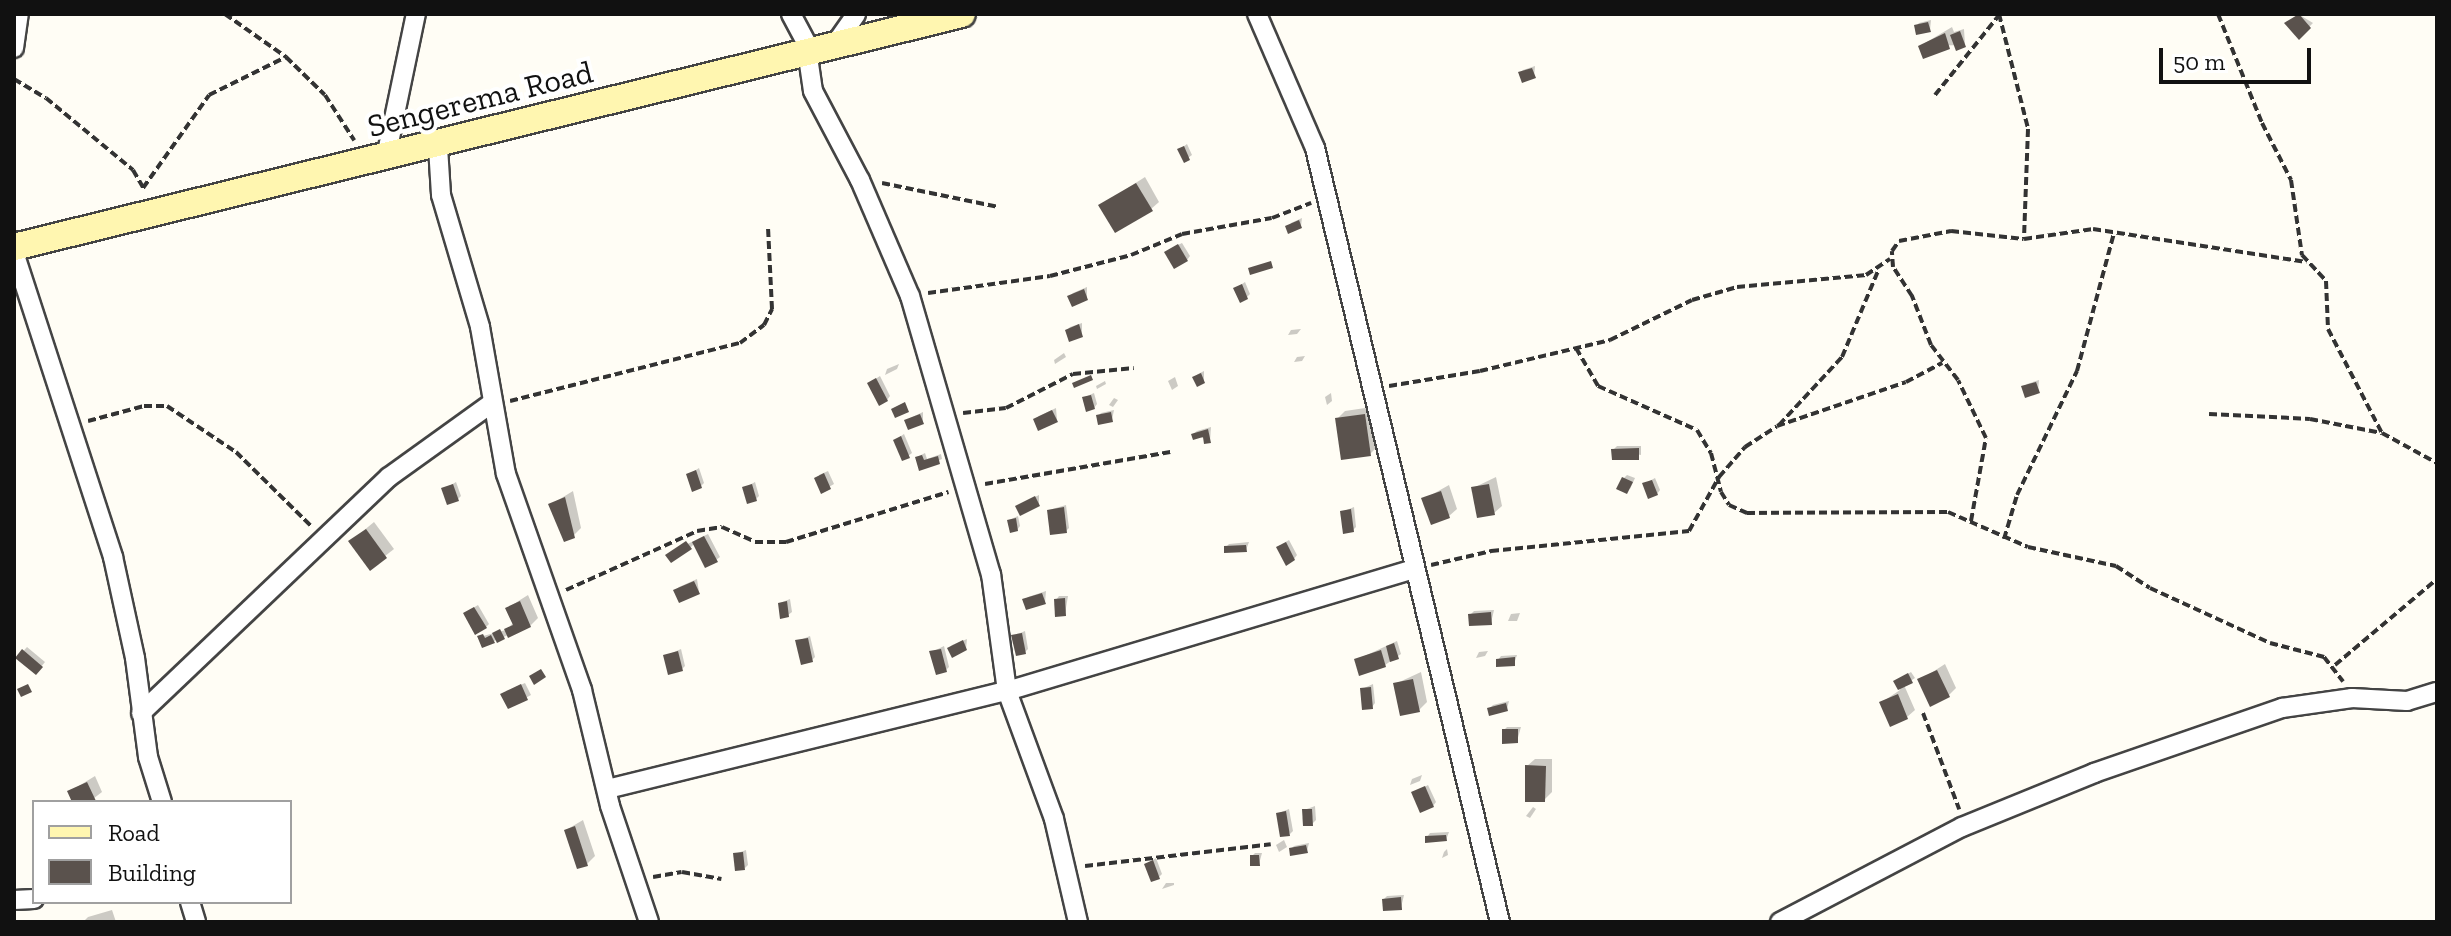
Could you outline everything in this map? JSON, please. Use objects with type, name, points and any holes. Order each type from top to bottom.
[{"type":"main road","name":"Sengerema Road","points":[[14,250],[148,199],[438,147],[818,48],[962,14]]},
{"type":"street","points":[[14,48],[19,14]]},
{"type":"street","points":[[377,160],[416,14]]},
{"type":"street","points":[[791,14],[818,48]]},
{"type":"street","points":[[856,14],[818,48],[813,91],[860,180],[910,296],[991,574],[1007,691],[1066,867],[1078,922]]},
{"type":"street","points":[[1257,14],[1315,148],[1414,569],[1486,844],[1500,922]]},
{"type":"street","points":[[438,147],[441,195],[480,327],[506,474],[582,690],[607,789],[639,881],[649,922]]},
{"type":"street","points":[[14,250],[113,557],[141,713],[162,800]]},
{"type":"street","points":[[141,713],[389,477],[492,403]]},
{"type":"street","points":[[607,789],[1007,691],[1414,569]]},
{"type":"street","points":[[1780,922],[1962,827],[2094,773],[2260,715],[2352,698],[2407,701],[2437,692]]},
{"type":"path","points":[[225,14],[286,57],[325,95],[377,160]]},
{"type":"path","points":[[1935,95],[1999,14]]},
{"type":"path","points":[[1999,14],[2028,129],[2024,239]]},
{"type":"path","points":[[2218,14],[2291,180],[2306,262]]},
{"type":"path","points":[[14,79],[46,98],[118,157],[148,199],[209,95],[286,57]]},
{"type":"path","points":[[860,180],[999,207]]},
{"type":"path","points":[[910,296],[1050,276],[1131,255],[1182,234],[1272,218],[1327,198]]},
{"type":"path","points":[[492,403],[740,343],[764,325],[772,309],[768,226]]},
{"type":"path","points":[[1414,569],[1491,551],[1689,531],[1719,477],[1745,447],[1777,426],[1842,357],[1878,271],[1890,259],[1899,241],[1918,234],[1951,231],[2024,239],[2093,229],[2306,262],[2326,281],[2328,329],[2382,433]]},
{"type":"path","points":[[2004,539],[2017,495],[2077,371],[2114,233]]},
{"type":"path","points":[[1890,259],[1942,363],[1958,380],[1986,438],[1971,521]]},
{"type":"path","points":[[1371,389],[1480,371],[1576,348],[1737,287],[1878,271]]},
{"type":"path","points":[[1576,348],[1598,386],[1697,430],[1729,505],[1747,513],[1926,511],[1971,521],[2004,539],[2116,566],[2150,588],[2270,643],[2312,653],[2335,666],[2352,698]]},
{"type":"path","points":[[1777,426],[1906,382],[1942,363]]},
{"type":"path","points":[[945,413],[1006,408],[1073,374],[1134,368]]},
{"type":"path","points":[[71,426],[144,406],[167,406],[236,452],[322,538]]},
{"type":"path","points":[[2209,414],[2310,419],[2382,433],[2410,444],[2437,463]]},
{"type":"path","points":[[549,597],[697,531],[722,527],[755,542],[786,542],[966,487],[1170,452]]},
{"type":"path","points":[[2335,666],[2437,579]]},
{"type":"path","points":[[1923,713],[1962,827]]},
{"type":"path","points":[[1066,867],[1271,844]]},
{"type":"path","points":[[639,881],[682,872],[721,879]]},
{"type":"building","points":[[2299,14],[2311,28],[2299,40],[2284,23]]},
{"type":"building","points":[[1928,22],[1931,32],[1916,35],[1914,25]]},
{"type":"building","points":[[1960,31],[1966,47],[1956,51],[1950,35]]},
{"type":"building","points":[[1945,33],[1950,49],[1923,59],[1918,46]]},
{"type":"building","points":[[1532,68],[1536,78],[1522,83],[1518,72]]},
{"type":"building","points":[[1184,146],[1190,160],[1184,163],[1177,149]]},
{"type":"building","points":[[1136,183],[1153,211],[1115,233],[1098,205]]},
{"type":"building","points":[[1299,220],[1302,228],[1288,234],[1285,226]]},
{"type":"building","points":[[1178,244],[1188,261],[1174,269],[1164,252]]},
{"type":"building","points":[[1271,261],[1273,268],[1250,275],[1248,268]]},
{"type":"building","points":[[1242,284],[1248,299],[1240,303],[1233,288]]},
{"type":"building","points":[[1084,289],[1088,300],[1072,307],[1067,296]]},
{"type":"building","points":[[1079,324],[1083,337],[1069,342],[1065,330]]},
{"type":"building","points":[[1201,373],[1205,383],[1197,387],[1192,377]]},
{"type":"building","points":[[1091,375],[1093,380],[1074,388],[1072,383]]},
{"type":"building","points":[[876,378],[888,401],[879,406],[867,383]]},
{"type":"building","points":[[2036,382],[2040,393],[2025,398],[2021,386]]},
{"type":"building","points":[[1091,395],[1095,409],[1086,412],[1082,397]]},
{"type":"building","points":[[905,402],[909,412],[895,418],[891,409]]},
{"type":"building","points":[[1052,410],[1058,422],[1038,431],[1033,419]]},
{"type":"building","points":[[1111,412],[1113,422],[1098,425],[1096,415]]},
{"type":"building","points":[[920,414],[924,424],[908,430],[904,420]]},
{"type":"building","points":[[1365,414],[1371,456],[1341,460],[1335,418]]},
{"type":"building","points":[[1208,429],[1211,443],[1204,444],[1203,437],[1193,440],[1191,434]]},
{"type":"building","points":[[901,436],[910,458],[902,461],[893,440]]},
{"type":"building","points":[[1639,448],[1639,460],[1612,460],[1611,449]]},
{"type":"building","points":[[922,455],[924,460],[938,456],[940,464],[919,471],[915,457]]},
{"type":"building","points":[[696,470],[702,488],[692,492],[686,474]]},
{"type":"building","points":[[824,473],[831,489],[821,494],[814,478]]},
{"type":"building","points":[[1622,477],[1633,482],[1627,494],[1616,489]]},
{"type":"building","points":[[1652,480],[1658,495],[1648,499],[1642,483]]},
{"type":"building","points":[[453,484],[459,501],[447,505],[441,488]]},
{"type":"building","points":[[752,484],[757,501],[747,504],[742,487]]},
{"type":"building","points":[[1489,484],[1495,515],[1477,518],[1471,487]]},
{"type":"building","points":[[1441,491],[1450,518],[1431,525],[1421,498]]},
{"type":"building","points":[[1035,496],[1040,506],[1020,516],[1015,506]]},
{"type":"building","points":[[565,497],[575,538],[564,542],[548,504]]},
{"type":"building","points":[[1064,507],[1067,533],[1050,535],[1047,510]]},
{"type":"building","points":[[1351,509],[1354,532],[1343,534],[1340,511]]},
{"type":"building","points":[[1016,518],[1018,531],[1010,533],[1007,520]]},
{"type":"building","points":[[366,529],[387,558],[370,571],[348,541]]},
{"type":"building","points":[[704,536],[718,562],[705,568],[692,542]]},
{"type":"building","points":[[686,541],[692,549],[671,563],[665,555]]},
{"type":"building","points":[[1286,542],[1295,560],[1286,566],[1276,547]]},
{"type":"building","points":[[1246,545],[1247,552],[1224,553],[1224,546]]},
{"type":"building","points":[[694,581],[700,594],[679,603],[673,590]]},
{"type":"building","points":[[1042,593],[1046,604],[1026,610],[1022,599]]},
{"type":"building","points":[[1065,598],[1066,616],[1055,617],[1054,599]]},
{"type":"building","points":[[520,601],[531,627],[508,638],[504,629],[513,625],[505,608]]},
{"type":"building","points":[[787,601],[789,617],[780,619],[778,603]]},
{"type":"building","points":[[474,607],[487,628],[475,635],[463,613]]},
{"type":"building","points":[[1491,612],[1492,625],[1469,626],[1468,614]]},
{"type":"building","points":[[500,629],[505,639],[497,643],[492,633]]},
{"type":"building","points":[[1022,633],[1026,654],[1016,656],[1011,635]]},
{"type":"building","points":[[483,634],[485,638],[491,635],[495,643],[482,648],[477,636]]},
{"type":"building","points":[[808,638],[813,662],[801,665],[795,640]]},
{"type":"building","points":[[963,640],[967,650],[952,658],[947,648]]},
{"type":"building","points":[[1394,643],[1399,659],[1390,662],[1386,646]]},
{"type":"building","points":[[22,649],[43,667],[36,675],[15,658]]},
{"type":"building","points":[[941,649],[947,672],[936,675],[929,651]]},
{"type":"building","points":[[1381,650],[1386,667],[1359,676],[1354,659]]},
{"type":"building","points":[[678,651],[683,671],[668,675],[663,655]]},
{"type":"building","points":[[1515,657],[1515,666],[1496,667],[1496,659]]},
{"type":"building","points":[[541,669],[546,677],[534,685],[529,676]]},
{"type":"building","points":[[1937,670],[1950,697],[1930,707],[1917,679]]},
{"type":"building","points":[[1908,673],[1913,683],[1898,690],[1893,681]]},
{"type":"building","points":[[1413,679],[1420,712],[1400,716],[1393,683]]},
{"type":"building","points":[[28,684],[32,692],[21,697],[17,689]]},
{"type":"building","points":[[521,684],[528,700],[508,709],[500,694]]},
{"type":"building","points":[[1371,687],[1373,709],[1362,710],[1360,688]]},
{"type":"building","points":[[1898,694],[1908,719],[1890,727],[1879,702]]},
{"type":"building","points":[[1506,703],[1508,711],[1489,716],[1487,708]]},
{"type":"building","points":[[1502,729],[1518,729],[1518,743],[1502,744]]},
{"type":"building","points":[[1525,765],[1546,766],[1545,802],[1525,802]]},
{"type":"building","points":[[87,782],[96,800],[71,800],[67,791]]},
{"type":"building","points":[[1425,786],[1434,807],[1420,813],[1411,792]]},
{"type":"building","points":[[1302,809],[1312,809],[1313,826],[1303,826]]},
{"type":"building","points":[[1286,811],[1290,836],[1280,837],[1276,813]]},
{"type":"building","points":[[575,826],[588,866],[577,869],[564,830]]},
{"type":"building","points":[[1446,835],[1447,841],[1425,843],[1425,836]]},
{"type":"building","points":[[1306,845],[1308,853],[1290,856],[1289,848]]},
{"type":"building","points":[[743,852],[745,870],[735,871],[733,853]]},
{"type":"building","points":[[1250,855],[1259,855],[1260,866],[1250,866]]},
{"type":"building","points":[[1153,860],[1160,879],[1151,882],[1144,864]]},
{"type":"building","points":[[1401,897],[1402,910],[1383,911],[1382,899]]}]
